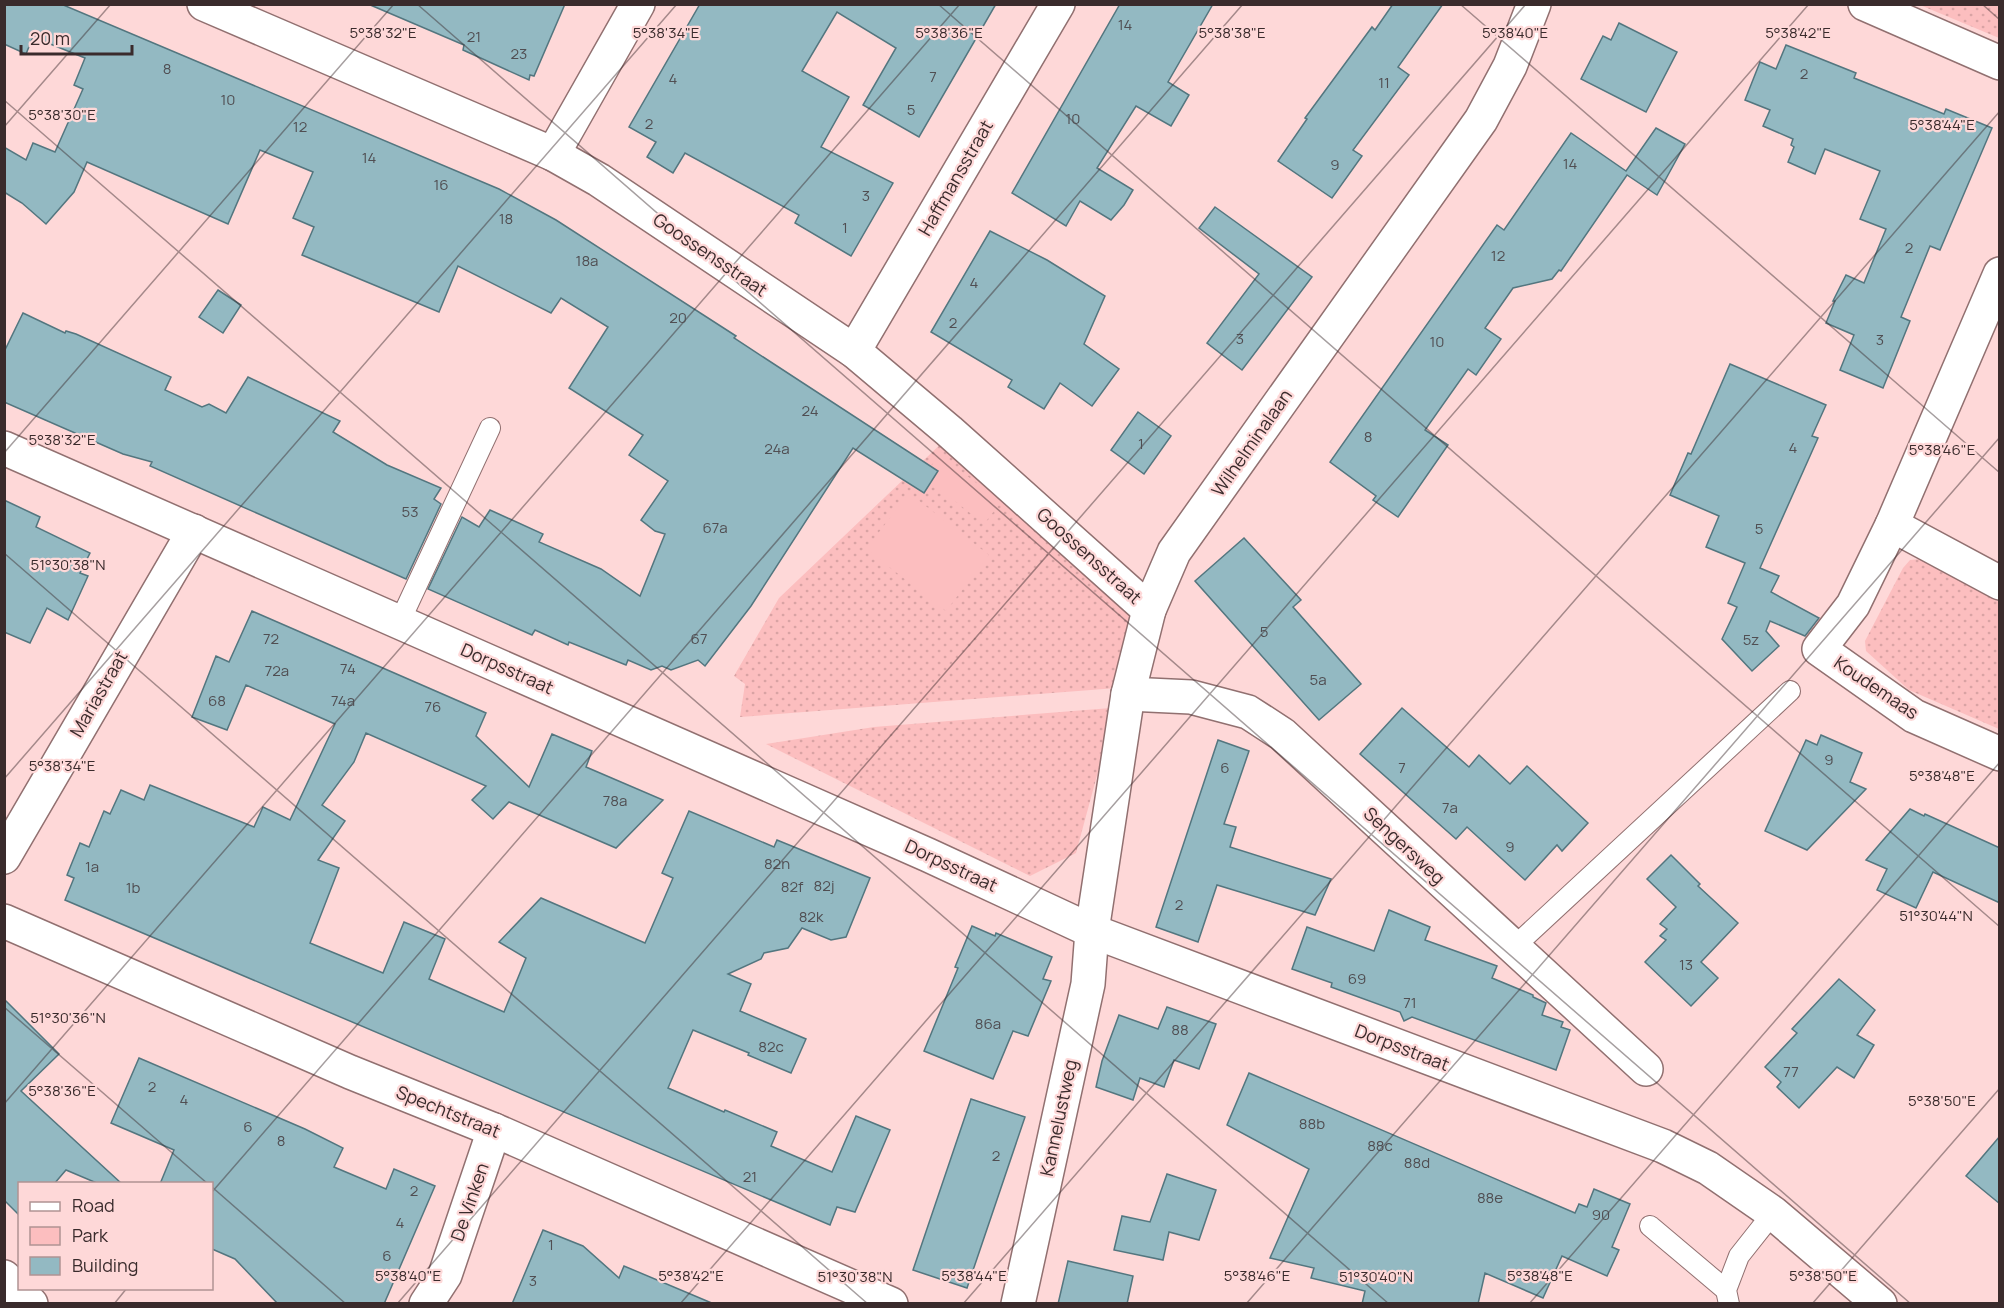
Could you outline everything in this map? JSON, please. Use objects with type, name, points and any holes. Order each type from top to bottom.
[{"type":"street","name":"Goossensstraat","points":[[204,4],[553,154],[599,180],[854,351],[949,431],[1149,610]]},
{"type":"street","points":[[553,154],[638,4]]},
{"type":"street","name":"Haffmansstraat","points":[[854,351],[1058,4]]},
{"type":"street","name":"Wilhelminalaan","points":[[1092,931],[1128,694],[1149,610],[1174,552],[1481,120],[1510,66],[1534,4]]},
{"type":"street","points":[[1865,4],[2000,63]]},
{"type":"street","name":"Koudemaas","points":[[2000,274],[1892,525],[1853,605],[1819,650],[1914,716],[2000,754]]},
{"type":"street","name":"Dorpsstraat","points":[[4,448],[928,855],[1092,931],[1663,1146],[1708,1168],[1773,1213],[1880,1304]]},
{"type":"street","points":[[1892,525],[2000,583]]},
{"type":"street","name":"Mariastraat","points":[[4,857],[194,531]]},
{"type":"street","name":"Sengersweg","points":[[1128,694],[1191,697],[1248,712],[1282,734],[1646,1069]]},
{"type":"street","name":"Spechtstraat","points":[[4,921],[891,1304]]},
{"type":"street","name":"Kannelustweg","points":[[1018,1304],[1088,984],[1092,931]]},
{"type":"street","name":"De Vinken","points":[[426,1304],[445,1275],[494,1131]]},
{"type":"street","points":[[4,1277],[32,1304]]},
{"type":"lane","points":[[400,621],[490,428]]},
{"type":"lane","points":[[1514,947],[1790,691]]},
{"type":"lane","points":[[1650,1226],[1727,1297],[1739,1256],[1773,1213]]},
{"type":"green space","points":[[1920,5],[1999,5],[1999,38]]},
{"type":"green space","points":[[947,438],[1128,610],[1129,620],[1117,688],[740,717],[745,684],[734,676],[779,598]]},
{"type":"green space","points":[[940,455],[1001,502],[984,524],[923,476]]},
{"type":"green space","points":[[909,493],[989,555],[946,611],[866,549]]},
{"type":"green space","points":[[1921,559],[1999,602],[1999,729],[1909,690],[1866,651],[1865,641],[1903,568],[1910,560]]},
{"type":"green space","points":[[1111,708],[1112,720],[1076,853],[1030,876],[766,744],[874,727]]},
{"type":"building","points":[[4,4],[61,4],[499,189],[556,220],[736,336],[734,338],[938,471],[924,493],[853,448],[751,606],[705,666],[698,660],[671,670],[662,666],[651,670],[628,660],[626,665],[569,642],[568,645],[535,630],[532,635],[428,589],[462,517],[479,527],[490,510],[543,534],[539,542],[601,569],[640,596],[665,534],[655,531],[641,520],[668,481],[629,455],[643,435],[569,388],[608,327],[561,298],[551,313],[458,266],[439,312],[302,255],[314,227],[293,218],[313,172],[260,150],[228,224],[87,162],[74,192],[46,224],[22,203],[4,192],[4,147],[26,160],[33,143],[55,152],[83,89],[74,85],[85,58],[33,37],[26,54],[4,44]]},
{"type":"building","points":[[368,4],[565,4],[534,76],[530,75],[529,80],[463,50],[464,45]]},
{"type":"building","points":[[700,4],[996,4],[919,137],[863,105],[896,48],[837,12],[802,71],[849,97],[821,147],[893,183],[851,256],[795,223],[799,215],[685,153],[673,173],[647,157],[656,142],[629,127]]},
{"type":"building","points":[[1120,4],[1213,4],[1168,82],[1189,95],[1171,126],[1136,106],[1097,168],[1133,190],[1124,205],[1111,220],[1080,201],[1066,226],[1012,193]]},
{"type":"building","points":[[1393,4],[1443,4],[1398,67],[1409,75],[1353,150],[1362,156],[1332,198],[1278,161],[1307,119],[1305,118],[1372,27],[1375,30]]},
{"type":"building","points":[[1619,23],[1677,52],[1646,112],[1581,79],[1603,36],[1611,40]]},
{"type":"building","points":[[1786,45],[1856,73],[1854,78],[1944,114],[1946,109],[1992,128],[1940,250],[1930,246],[1901,317],[1910,321],[1883,388],[1840,370],[1854,335],[1826,323],[1835,301],[1833,301],[1846,275],[1864,283],[1886,229],[1860,219],[1880,171],[1825,149],[1815,174],[1788,162],[1794,147],[1791,145],[1793,139],[1763,126],[1770,110],[1745,100],[1760,62],[1776,69]]},
{"type":"building","points":[[1656,128],[1685,144],[1657,195],[1627,175],[1561,271],[1559,270],[1552,279],[1513,288],[1485,328],[1501,339],[1476,375],[1468,369],[1425,430],[1448,445],[1398,517],[1373,500],[1376,496],[1330,462],[1497,225],[1504,230],[1571,133],[1626,171]]},
{"type":"building","points":[[1215,207],[1312,277],[1242,370],[1207,343],[1259,274],[1199,228]]},
{"type":"building","points":[[990,231],[1047,260],[1105,296],[1084,344],[1119,369],[1092,406],[1060,383],[1044,409],[1008,387],[1012,380],[931,332]]},
{"type":"building","points":[[218,290],[241,305],[223,333],[199,317]]},
{"type":"building","points":[[23,313],[171,377],[165,390],[202,407],[209,404],[226,413],[248,377],[340,421],[333,432],[387,465],[441,488],[434,499],[441,504],[406,579],[150,466],[152,462],[123,454],[4,402],[4,352]]},
{"type":"building","points":[[1730,364],[1826,405],[1812,436],[1818,438],[1760,568],[1779,576],[1771,592],[1819,618],[1805,636],[1770,621],[1766,631],[1779,646],[1752,671],[1722,639],[1737,607],[1728,603],[1745,563],[1706,547],[1719,516],[1670,495],[1688,453],[1691,454]]},
{"type":"building","points":[[1138,412],[1171,436],[1144,474],[1111,450]]},
{"type":"building","points":[[4,500],[40,517],[36,527],[90,553],[80,573],[88,576],[68,620],[47,608],[30,643],[4,632]]},
{"type":"building","points":[[1244,538],[1301,600],[1293,607],[1361,684],[1319,720],[1195,581]]},
{"type":"building","points":[[252,611],[486,713],[476,736],[529,787],[552,734],[592,751],[586,767],[663,800],[616,848],[509,802],[493,819],[472,800],[486,786],[366,733],[354,762],[322,805],[345,821],[318,860],[339,868],[310,943],[383,973],[404,922],[445,939],[429,979],[504,1012],[526,958],[499,942],[541,898],[645,943],[673,878],[662,873],[689,811],[774,847],[777,840],[870,878],[846,937],[831,940],[802,928],[788,948],[764,953],[761,959],[728,974],[751,984],[740,1011],[806,1039],[791,1073],[693,1030],[668,1088],[777,1132],[771,1146],[832,1172],[856,1116],[890,1130],[855,1212],[837,1207],[830,1225],[65,900],[74,878],[67,875],[80,843],[89,847],[104,811],[110,814],[121,790],[144,800],[150,785],[254,827],[263,807],[290,820],[335,724],[246,685],[227,730],[192,717],[216,656],[229,662]]},
{"type":"building","points":[[1402,708],[1469,767],[1479,755],[1510,784],[1527,766],[1588,823],[1562,851],[1557,845],[1525,880],[1467,827],[1456,839],[1360,754]]},
{"type":"building","points":[[1821,735],[1862,753],[1850,782],[1866,789],[1807,850],[1765,831],[1806,740],[1817,745]]},
{"type":"building","points":[[1218,740],[1249,751],[1224,824],[1236,827],[1230,847],[1331,879],[1315,915],[1217,885],[1198,942],[1156,927]]},
{"type":"building","points":[[1910,809],[2000,848],[2000,903],[1933,872],[1916,908],[1877,890],[1887,869],[1866,860]]},
{"type":"building","points":[[1671,855],[1700,884],[1698,886],[1738,923],[1701,962],[1718,978],[1691,1006],[1645,962],[1666,940],[1660,936],[1667,929],[1660,924],[1676,907],[1647,879]]},
{"type":"building","points":[[1389,910],[1430,927],[1425,940],[1497,966],[1492,978],[1546,1003],[1542,1015],[1563,1022],[1561,1027],[1570,1030],[1556,1070],[1412,1017],[1404,1021],[1400,1012],[1331,987],[1332,983],[1292,969],[1307,927],[1374,951]]},
{"type":"building","points":[[972,926],[995,936],[996,933],[1052,957],[1043,979],[1051,981],[1028,1036],[1013,1031],[993,1079],[924,1051],[958,968],[955,967]]},
{"type":"building","points":[[1839,979],[1875,1010],[1857,1035],[1874,1045],[1854,1078],[1837,1067],[1799,1108],[1777,1087],[1781,1082],[1765,1067],[1797,1033],[1792,1029]]},
{"type":"building","points":[[4,999],[59,1054],[21,1091],[120,1182],[94,1182],[66,1170],[56,1182],[18,1182],[18,1214],[4,1200]]},
{"type":"building","points":[[1167,1007],[1216,1024],[1199,1069],[1174,1060],[1164,1087],[1140,1078],[1133,1100],[1096,1087],[1102,1061],[1119,1015],[1158,1029]]},
{"type":"building","points":[[139,1058],[305,1129],[343,1148],[334,1167],[386,1189],[394,1169],[435,1186],[384,1304],[278,1304],[235,1259],[213,1249],[213,1182],[161,1182],[174,1150],[111,1123]]},
{"type":"building","points":[[1249,1073],[1575,1213],[1579,1204],[1587,1207],[1594,1189],[1630,1204],[1612,1247],[1619,1250],[1607,1276],[1562,1256],[1543,1298],[1485,1273],[1478,1304],[1362,1304],[1365,1291],[1311,1278],[1314,1268],[1270,1258],[1309,1169],[1227,1125]]},
{"type":"building","points":[[971,1099],[1025,1117],[967,1288],[913,1270]]},
{"type":"building","points":[[2000,1136],[2000,1204],[1966,1176]]},
{"type":"building","points":[[1167,1174],[1216,1190],[1199,1240],[1169,1232],[1163,1260],[1114,1250],[1122,1216],[1150,1222]]},
{"type":"building","points":[[543,1230],[583,1246],[619,1278],[624,1266],[714,1304],[512,1304]]},
{"type":"building","points":[[1068,1261],[1133,1276],[1127,1304],[1058,1304]]}]
